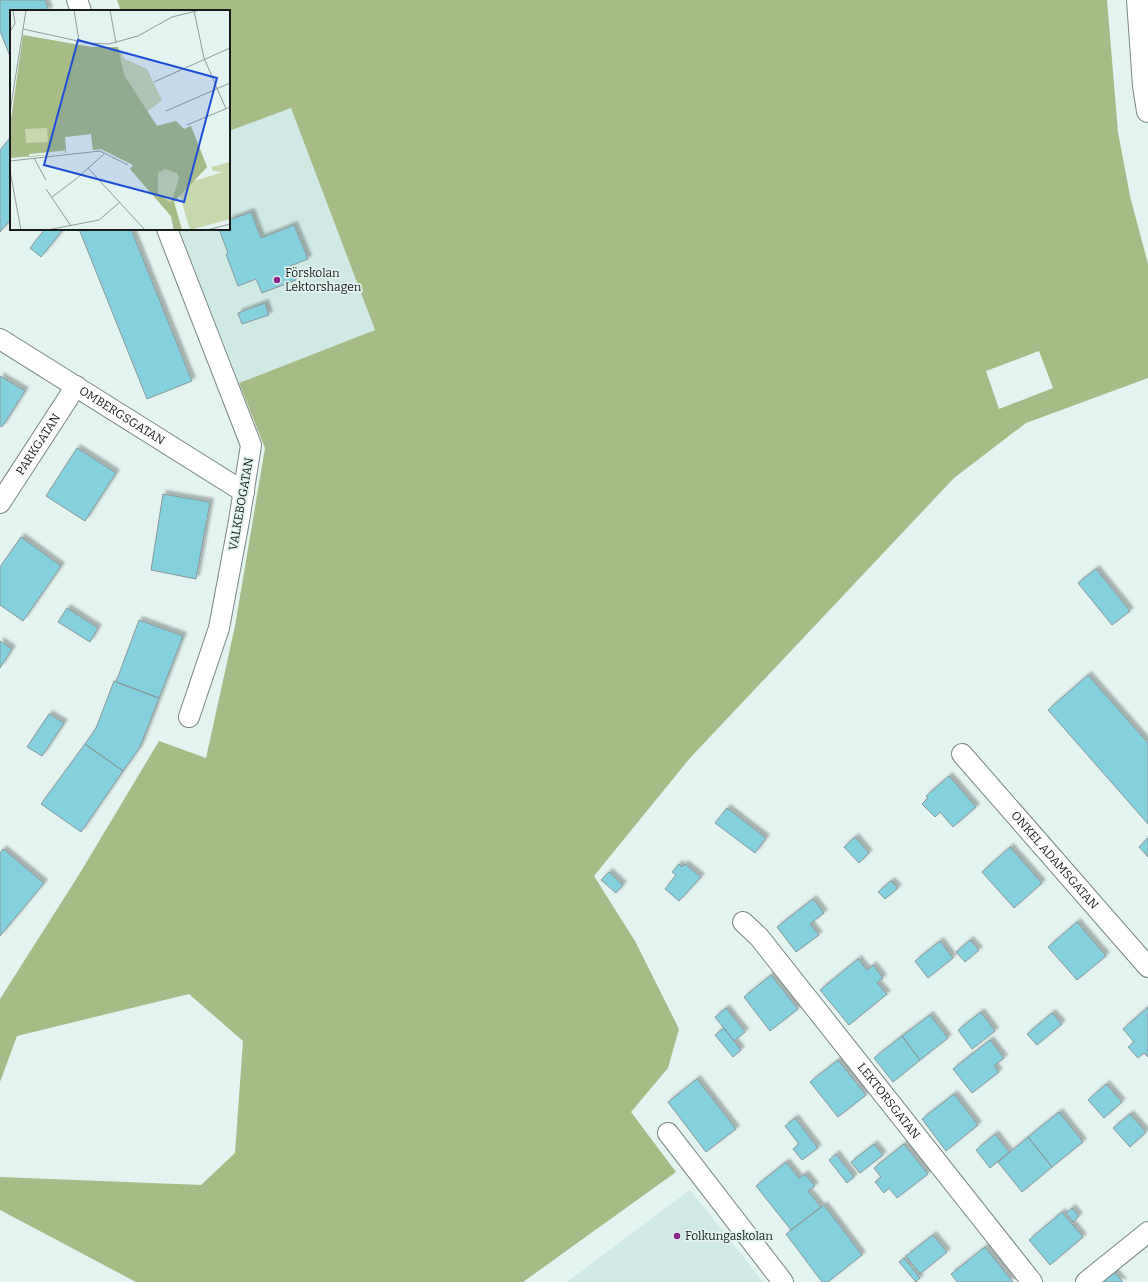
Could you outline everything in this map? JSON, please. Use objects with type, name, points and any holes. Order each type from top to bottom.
[{"type":"street","points":[[77,0],[81,10]]},
{"type":"street","points":[[1142,6],[1144,86],[1148,111]]},
{"type":"street","name":"VALKEBOGATAN","points":[[167,230],[251,445],[244,492],[218,628],[189,717]]},
{"type":"street","name":"OMBERGSGATAN","points":[[0,339],[244,492]]},
{"type":"street","name":"PARKGATAN","points":[[0,503],[76,386]]},
{"type":"street","name":"ONKEL ADAMSGATAN","points":[[962,754],[1148,967]]},
{"type":"street","name":"LEKTORSGATAN","points":[[743,922],[759,937],[1032,1282]]},
{"type":"street","points":[[668,1132],[783,1282]]},
{"type":"street","points":[[1086,1282],[1148,1232]]},
{"type":"shaded area","name":"Förskolan Lektorshagen","points":[[291,108],[375,330],[239,383],[179,230],[230,230],[230,131]]},
{"type":"shaded area","name":"Folkungaskolan","points":[[690,1190],[763,1282],[567,1282]]},
{"type":"green space","points":[[117,0],[1107,0],[1118,132],[1130,196],[1148,264],[1148,378],[1026,423],[954,478],[690,758],[594,876],[635,941],[679,1029],[668,1068],[631,1112],[676,1172],[523,1282],[136,1282],[0,1210],[0,1177],[201,1185],[235,1153],[243,1041],[189,994],[17,1036],[0,1082],[0,999],[80,873],[159,741],[206,758],[235,626],[265,448],[239,383],[375,330],[291,108],[230,131],[230,10],[121,10]],"holes":[[[1039,351],[1053,388],[999,409],[986,371]]]},
{"type":"building","points":[[0,0],[45,0],[49,10],[10,10],[10,56],[0,31]]},
{"type":"building","points":[[10,138],[10,220],[0,232],[0,150]]},
{"type":"building","points":[[251,212],[261,238],[294,225],[308,259],[290,266],[296,280],[262,293],[256,279],[238,286],[226,254],[228,253],[219,230],[230,230],[230,220]]},
{"type":"building","points":[[44,230],[62,231],[41,257],[30,248]]},
{"type":"building","points":[[79,230],[131,230],[192,381],[147,399]]},
{"type":"building","points":[[265,303],[269,315],[242,324],[238,313]]},
{"type":"building","points":[[0,376],[25,391],[2,427],[0,426]]},
{"type":"building","points":[[77,448],[116,473],[85,521],[46,496]]},
{"type":"building","points":[[163,494],[210,502],[196,579],[151,570]]},
{"type":"building","points":[[21,537],[61,566],[23,621],[0,605],[0,567]]},
{"type":"building","points":[[1096,569],[1130,611],[1112,625],[1078,583]]},
{"type":"building","points":[[67,608],[98,628],[90,642],[58,622]]},
{"type":"building","points":[[139,620],[183,636],[159,698],[116,682]]},
{"type":"building","points":[[0,641],[12,649],[0,668]]},
{"type":"building","points":[[1088,675],[1148,743],[1148,824],[1048,710]]},
{"type":"building","points":[[114,681],[159,698],[140,747],[123,771],[85,744],[96,728]]},
{"type":"building","points":[[49,714],[64,723],[42,756],[27,747]]},
{"type":"building","points":[[85,744],[123,771],[81,832],[41,804]]},
{"type":"building","points":[[949,776],[976,807],[953,827],[940,812],[935,817],[922,804],[928,798],[926,796]]},
{"type":"building","points":[[727,808],[766,838],[755,853],[715,823]]},
{"type":"building","points":[[855,837],[869,853],[859,863],[844,847]]},
{"type":"building","points":[[1148,838],[1148,857],[1139,847]]},
{"type":"building","points":[[1010,847],[1042,883],[1014,908],[982,872]]},
{"type":"building","points":[[3,849],[44,883],[0,936],[0,853]]},
{"type":"building","points":[[679,864],[682,867],[685,864],[701,877],[679,901],[665,889],[676,875],[672,872]]},
{"type":"building","points":[[609,872],[623,885],[616,893],[601,880]]},
{"type":"building","points":[[891,881],[898,888],[885,899],[878,892]]},
{"type":"building","points":[[813,899],[824,913],[810,924],[819,935],[796,952],[777,927]]},
{"type":"building","points":[[1077,922],[1106,956],[1077,980],[1048,947]]},
{"type":"building","points":[[970,940],[979,950],[965,962],[956,952]]},
{"type":"building","points":[[940,941],[953,958],[928,978],[915,961]]},
{"type":"building","points":[[858,959],[867,970],[873,965],[883,978],[877,983],[887,994],[849,1025],[820,990]]},
{"type":"building","points":[[771,975],[798,1009],[770,1031],[744,997]]},
{"type":"building","points":[[1148,1007],[1148,1057],[1144,1053],[1138,1058],[1128,1047],[1134,1042],[1123,1029]]},
{"type":"building","points":[[726,1008],[745,1032],[734,1041],[715,1017]]},
{"type":"building","points":[[981,1012],[995,1031],[972,1049],[958,1030]]},
{"type":"building","points":[[1052,1013],[1062,1024],[1037,1045],[1027,1034]]},
{"type":"building","points":[[930,1015],[948,1038],[920,1060],[902,1036]]},
{"type":"building","points":[[724,1028],[741,1050],[733,1057],[715,1035]]},
{"type":"building","points":[[902,1036],[920,1060],[893,1082],[874,1058]]},
{"type":"building","points":[[990,1040],[1004,1058],[994,1066],[999,1072],[972,1093],[953,1069]]},
{"type":"building","points":[[838,1060],[866,1095],[838,1117],[810,1082]]},
{"type":"building","points":[[697,1079],[736,1129],[706,1152],[668,1102]]},
{"type":"building","points":[[1106,1084],[1122,1102],[1104,1118],[1088,1100]]},
{"type":"building","points":[[954,1094],[978,1125],[946,1151],[922,1119]]},
{"type":"building","points":[[1059,1112],[1083,1142],[1052,1167],[1028,1137]]},
{"type":"building","points":[[1130,1114],[1146,1132],[1130,1147],[1113,1128]]},
{"type":"building","points":[[795,1118],[818,1148],[802,1160],[793,1149],[799,1144],[785,1126]]},
{"type":"building","points":[[995,1134],[1009,1152],[990,1168],[976,1150]]},
{"type":"building","points":[[1028,1137],[1052,1167],[1022,1192],[998,1162]]},
{"type":"building","points":[[874,1144],[883,1155],[860,1173],[851,1162]]},
{"type":"building","points":[[904,1144],[928,1174],[897,1198],[889,1188],[884,1193],[875,1182],[881,1177],[874,1168]]},
{"type":"building","points":[[836,1154],[854,1177],[847,1183],[829,1160]]},
{"type":"building","points":[[786,1162],[799,1178],[805,1174],[815,1186],[808,1191],[821,1207],[791,1230],[756,1186]]},
{"type":"building","points":[[824,1205],[862,1255],[828,1282],[822,1282],[786,1234]]},
{"type":"building","points":[[1072,1208],[1079,1216],[1073,1222],[1066,1213]]},
{"type":"building","points":[[1062,1212],[1083,1237],[1050,1265],[1029,1240]]},
{"type":"building","points":[[933,1235],[947,1252],[920,1274],[906,1256]]},
{"type":"building","points":[[985,1247],[1013,1282],[957,1282],[951,1274]]},
{"type":"building","points":[[904,1258],[920,1278],[916,1282],[899,1262]]},
{"type":"building","points":[[1113,1271],[1123,1282],[1100,1282]]},
{"type":"place","name":"Förskolan Lektorshagen","points":[[277,280]]},
{"type":"place","name":"Folkungaskolan","points":[[677,1236]]}]
